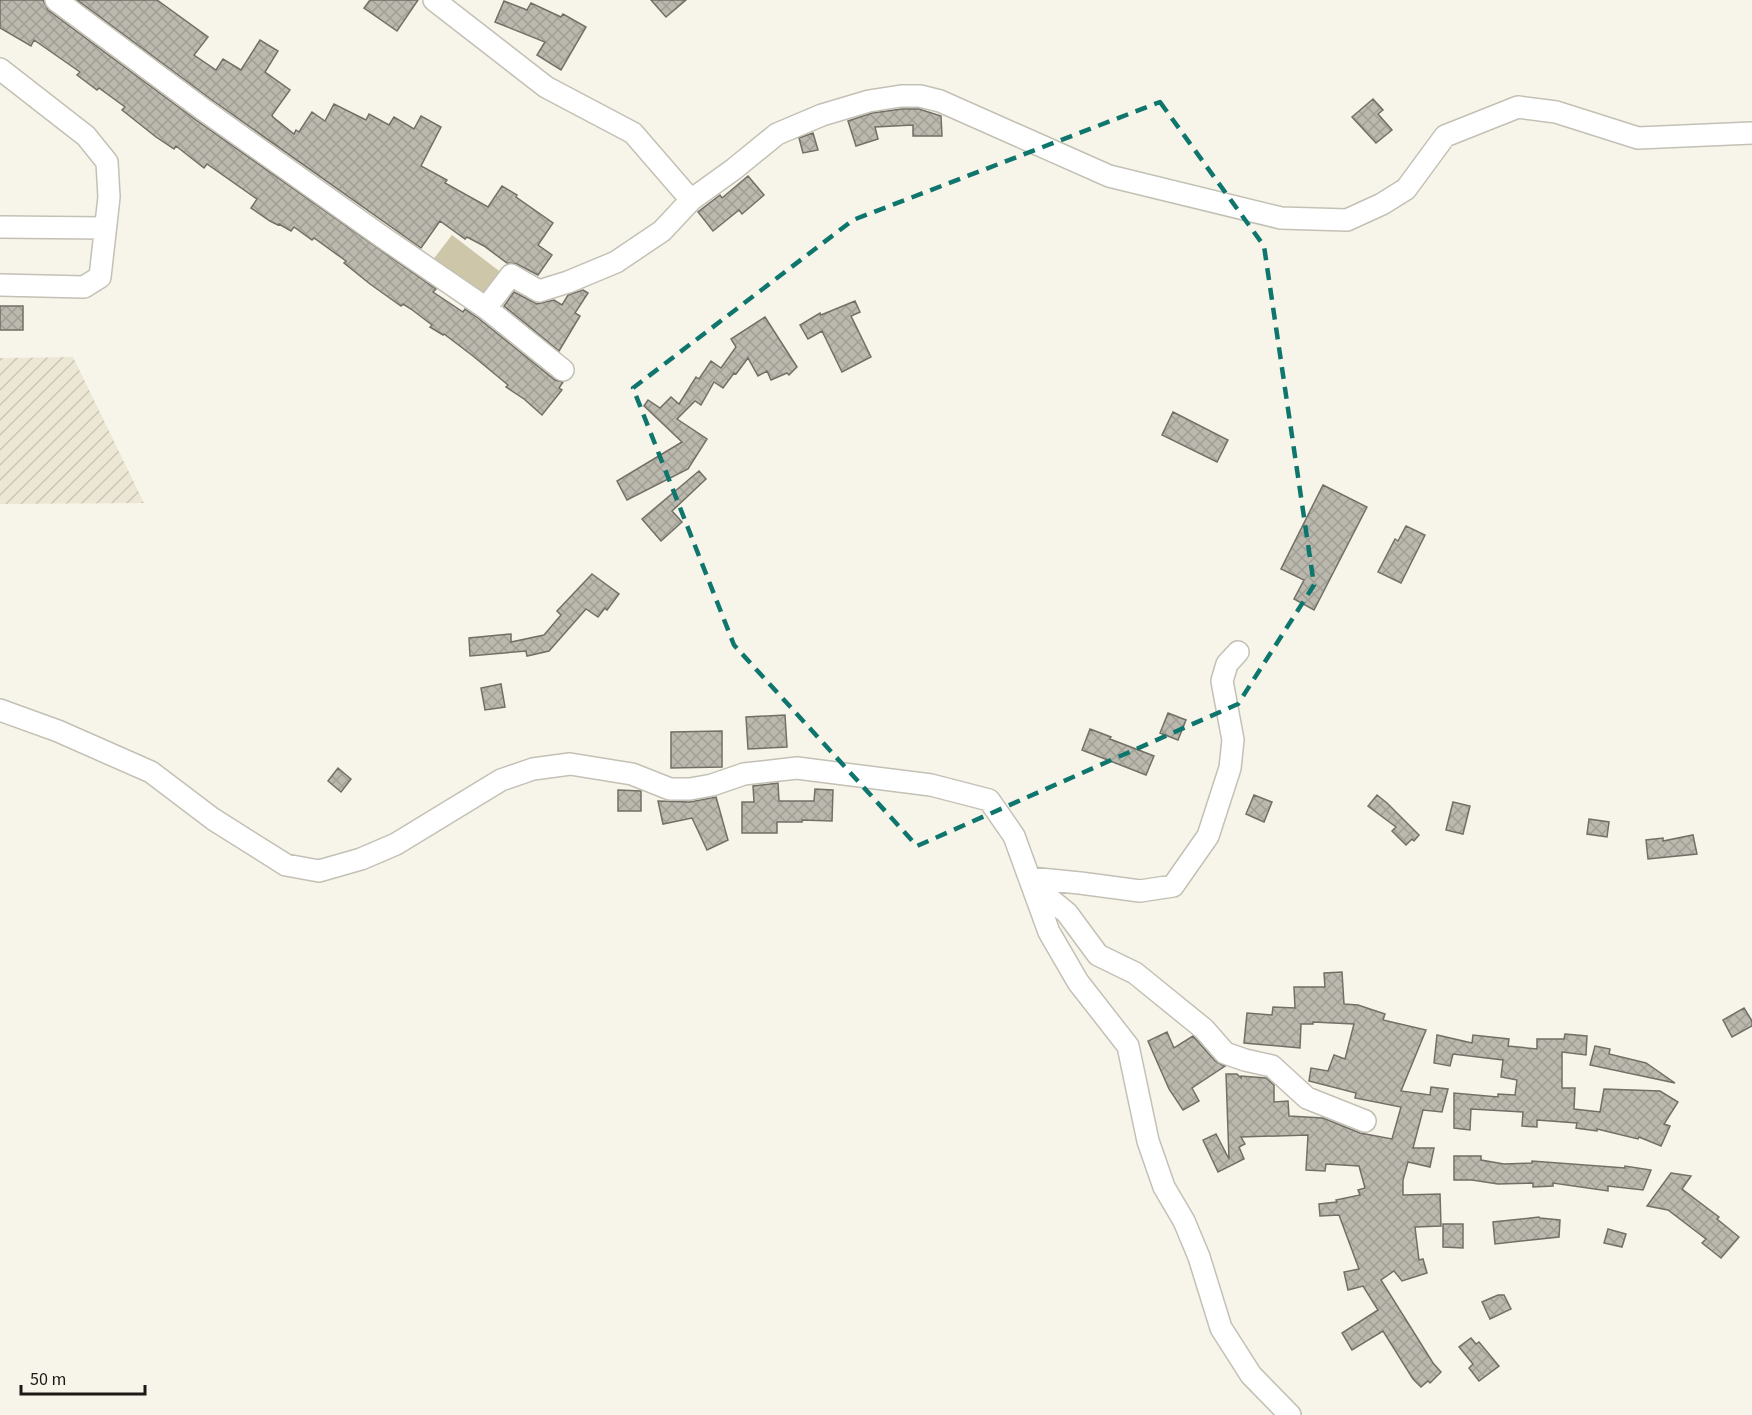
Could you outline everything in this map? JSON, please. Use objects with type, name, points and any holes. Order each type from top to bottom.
[{"type":"street","points":[[56,0],[204,110],[486,308],[563,370]]},
{"type":"street","points":[[434,0],[546,87],[633,133],[691,200]]},
{"type":"street","points":[[0,69],[86,136],[107,162],[109,197],[100,277],[84,287],[0,285]]},
{"type":"street","points":[[486,308],[511,275],[539,291],[616,262],[662,231],[691,200],[777,134],[822,115],[869,101],[901,96],[920,96],[940,101],[1109,176],[1281,218],[1347,220],[1382,204],[1406,189],[1445,136],[1518,108],[1556,112],[1638,138],[1752,133]]},
{"type":"street","points":[[0,226],[104,228]]},
{"type":"street","points":[[1031,882],[1140,891],[1173,886],[1208,836],[1230,768],[1233,741],[1222,681],[1227,664],[1238,652]]},
{"type":"street","points":[[0,710],[57,731],[151,772],[213,819],[286,865],[319,871],[361,859],[396,844],[501,780],[533,770],[570,764],[632,774],[670,789],[690,789],[712,785],[744,774],[797,768],[940,787],[989,800],[1014,836],[1049,932],[1078,982],[1128,1046],[1148,1141],[1164,1187],[1184,1221],[1199,1257],[1221,1328],[1251,1375],[1290,1415]]},
{"type":"street","points":[[1031,882],[1067,913],[1098,956],[1135,973],[1204,1029],[1225,1053],[1272,1066],[1307,1098],[1365,1121]]},
{"type":"highlighted area","points":[[1160,102],[1264,246],[1314,585],[1238,704],[917,846],[734,645],[633,388],[853,220]]},
{"type":"shaded area","points":[[452,235],[507,277],[487,303],[432,261]]},
{"type":"shaded area","points":[[73,357],[144,503],[0,504],[0,358]]},
{"type":"building","points":[[0,0],[43,0],[48,10],[196,120],[436,289],[433,292],[463,312],[465,309],[478,318],[555,380],[563,382],[559,388],[562,390],[542,415],[506,387],[508,385],[473,356],[444,334],[430,327],[432,325],[411,309],[403,304],[401,306],[370,284],[344,263],[346,261],[314,238],[312,240],[294,227],[291,231],[270,221],[251,208],[257,199],[207,164],[204,168],[176,146],[174,149],[156,137],[122,110],[125,107],[77,75],[80,72],[34,40],[31,46],[0,28]]},
{"type":"building","points":[[77,0],[157,0],[208,37],[194,55],[216,70],[223,59],[241,70],[260,40],[278,51],[265,72],[290,90],[272,115],[294,134],[296,130],[299,132],[312,112],[325,121],[334,104],[366,120],[369,114],[389,125],[394,117],[414,129],[421,116],[441,127],[421,166],[447,180],[445,183],[488,207],[502,186],[517,195],[516,197],[553,223],[538,245],[552,255],[538,275],[517,264],[507,263],[484,246],[467,237],[465,239],[440,221],[421,248],[212,100]]},
{"type":"building","points":[[370,0],[418,0],[397,31],[364,8]]},
{"type":"building","points":[[651,0],[686,0],[666,17]]},
{"type":"building","points":[[504,1],[527,10],[531,3],[561,17],[563,14],[586,27],[561,70],[537,55],[545,42],[495,22]]},
{"type":"building","points":[[1373,99],[1383,110],[1378,114],[1392,130],[1376,143],[1352,117]]},
{"type":"building","points":[[919,109],[941,116],[942,136],[913,136],[913,125],[875,127],[878,139],[856,146],[848,121],[872,113]]},
{"type":"building","points":[[813,133],[818,150],[803,153],[799,138]]},
{"type":"building","points":[[748,176],[764,195],[742,214],[739,210],[713,231],[698,212],[720,195],[722,198]]},
{"type":"building","points":[[583,290],[588,293],[575,313],[580,316],[559,351],[504,306],[514,292],[537,304],[554,300],[562,305],[568,295]]},
{"type":"building","points":[[855,301],[860,312],[851,316],[871,357],[842,372],[822,331],[808,339],[800,325],[820,313],[821,315]]},
{"type":"building","points":[[0,306],[23,306],[23,330],[0,330]]},
{"type":"building","points":[[765,317],[797,367],[789,375],[787,373],[771,380],[767,371],[758,376],[748,358],[723,388],[714,382],[701,405],[695,401],[677,419],[707,439],[688,469],[627,500],[617,481],[682,442],[644,406],[648,400],[660,408],[671,397],[679,404],[696,377],[699,379],[711,361],[721,368],[736,347],[731,339]]},
{"type":"building","points":[[1173,412],[1228,440],[1217,462],[1162,435]]},
{"type":"building","points":[[699,471],[706,479],[672,511],[682,522],[661,541],[642,519]]},
{"type":"building","points":[[1323,485],[1367,507],[1314,610],[1294,599],[1304,580],[1281,569]]},
{"type":"building","points":[[1406,526],[1425,535],[1401,583],[1378,572],[1395,539],[1398,541]]},
{"type":"building","points":[[592,574],[619,594],[607,610],[605,608],[598,617],[586,609],[549,651],[527,656],[526,651],[470,656],[469,638],[511,634],[511,642],[544,635],[561,615],[557,611]]},
{"type":"building","points":[[501,684],[505,707],[485,710],[481,688]]},
{"type":"building","points":[[1168,713],[1186,720],[1178,740],[1160,733]]},
{"type":"building","points":[[785,715],[787,747],[748,749],[746,717]]},
{"type":"building","points":[[1090,729],[1154,756],[1146,775],[1082,750]]},
{"type":"building","points":[[722,731],[722,767],[671,768],[671,732]]},
{"type":"building","points":[[338,768],[351,779],[341,792],[328,781]]},
{"type":"building","points":[[778,783],[779,801],[814,801],[815,789],[833,790],[832,821],[777,822],[777,833],[742,833],[742,802],[754,802],[753,786]]},
{"type":"building","points":[[618,790],[641,791],[641,811],[618,811]]},
{"type":"building","points":[[1254,795],[1272,802],[1264,822],[1246,814]]},
{"type":"building","points":[[1377,795],[1419,835],[1414,841],[1412,839],[1406,845],[1392,831],[1396,827],[1368,806]]},
{"type":"building","points":[[716,797],[728,840],[707,850],[692,818],[663,824],[658,801],[690,802]]},
{"type":"building","points":[[1453,802],[1470,806],[1463,834],[1446,830]]},
{"type":"building","points":[[1589,819],[1609,822],[1607,837],[1587,834]]},
{"type":"building","points":[[1693,835],[1697,854],[1648,859],[1646,840],[1663,838],[1663,841]]},
{"type":"building","points":[[1342,972],[1344,1004],[1358,1005],[1385,1014],[1383,1020],[1426,1030],[1401,1091],[1430,1095],[1431,1087],[1448,1089],[1442,1112],[1423,1110],[1413,1148],[1434,1148],[1430,1167],[1408,1162],[1403,1180],[1403,1195],[1440,1194],[1441,1226],[1415,1227],[1419,1260],[1423,1259],[1427,1273],[1402,1281],[1394,1271],[1381,1280],[1441,1372],[1430,1383],[1428,1381],[1421,1387],[1413,1379],[1383,1331],[1352,1350],[1342,1333],[1378,1310],[1363,1286],[1348,1290],[1344,1272],[1359,1269],[1339,1215],[1320,1216],[1319,1204],[1337,1202],[1336,1200],[1360,1195],[1358,1190],[1365,1188],[1359,1166],[1326,1164],[1325,1171],[1306,1170],[1308,1135],[1241,1137],[1245,1144],[1239,1147],[1244,1159],[1218,1172],[1203,1140],[1216,1134],[1229,1159],[1226,1074],[1237,1074],[1241,1078],[1241,1076],[1266,1078],[1274,1085],[1274,1102],[1288,1101],[1289,1116],[1323,1118],[1360,1133],[1392,1139],[1401,1107],[1355,1098],[1356,1093],[1309,1081],[1311,1068],[1328,1071],[1334,1055],[1345,1059],[1354,1024],[1313,1022],[1313,1024],[1301,1024],[1300,1048],[1244,1043],[1247,1013],[1272,1015],[1273,1007],[1295,1008],[1294,987],[1325,987],[1324,973]]},
{"type":"building","points":[[1744,1008],[1752,1021],[1752,1026],[1732,1037],[1723,1020]]},
{"type":"building","points":[[1167,1032],[1174,1048],[1193,1036],[1215,1061],[1225,1066],[1192,1088],[1199,1101],[1183,1110],[1169,1089],[1148,1041]]},
{"type":"building","points":[[1565,1034],[1587,1036],[1586,1055],[1562,1052],[1562,1088],[1575,1088],[1574,1109],[1600,1112],[1604,1089],[1660,1091],[1678,1102],[1664,1124],[1670,1126],[1661,1146],[1639,1137],[1638,1139],[1597,1129],[1597,1131],[1576,1128],[1577,1123],[1537,1120],[1537,1127],[1522,1126],[1523,1112],[1471,1109],[1470,1130],[1454,1128],[1454,1093],[1498,1097],[1498,1094],[1515,1095],[1517,1080],[1501,1077],[1503,1060],[1453,1054],[1450,1066],[1434,1063],[1437,1035],[1472,1043],[1473,1035],[1509,1039],[1508,1046],[1537,1049],[1537,1039],[1564,1039]]},
{"type":"building","points":[[1595,1046],[1610,1049],[1609,1054],[1646,1063],[1675,1083],[1590,1065]]},
{"type":"building","points":[[1454,1156],[1481,1156],[1481,1160],[1504,1164],[1532,1163],[1532,1161],[1625,1168],[1625,1166],[1651,1170],[1643,1190],[1608,1186],[1608,1191],[1553,1183],[1553,1186],[1533,1187],[1533,1183],[1498,1184],[1454,1180]]},
{"type":"building","points":[[1671,1173],[1691,1176],[1682,1189],[1719,1217],[1717,1219],[1739,1237],[1721,1258],[1702,1243],[1706,1239],[1668,1210],[1647,1206]]},
{"type":"building","points":[[1539,1217],[1560,1220],[1559,1237],[1495,1244],[1493,1222]]},
{"type":"building","points":[[1443,1224],[1463,1224],[1463,1248],[1443,1247]]},
{"type":"building","points":[[1608,1229],[1626,1234],[1622,1247],[1604,1243]]},
{"type":"building","points":[[1498,1295],[1504,1295],[1511,1309],[1490,1319],[1482,1302]]},
{"type":"building","points":[[1471,1338],[1476,1344],[1479,1342],[1499,1366],[1479,1381],[1469,1368],[1473,1364],[1459,1347]]}]
